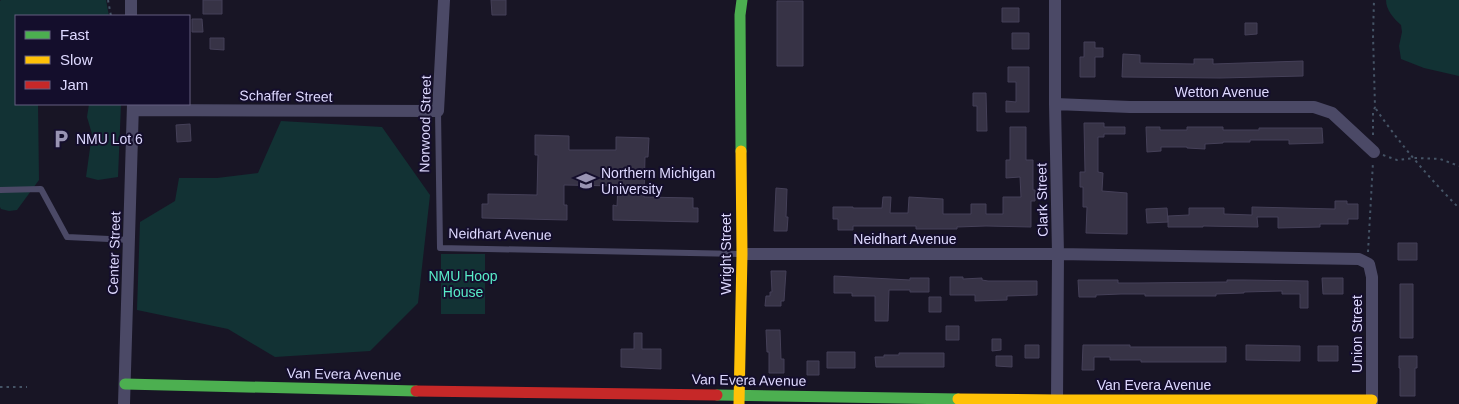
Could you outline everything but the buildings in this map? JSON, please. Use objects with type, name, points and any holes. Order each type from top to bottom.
[{"type":"street","points":[[131,0],[131,15]]},
{"type":"street","name":"Norwood Street","points":[[438,111],[444,0]]},
{"type":"street","name":"Wright Street","points":[[736,0],[740,15]]},
{"type":"street","name":"Wright Street","points":[[740,400],[742,254],[740,15],[742,0]]},
{"type":"street","name":"Clark Street","points":[[1055,0],[1058,254],[1057,400]]},
{"type":"street","name":"Wetton Avenue","points":[[1055,104],[1130,108],[1314,107],[1332,113],[1374,152]]},
{"type":"street","name":"Schaffer Street","points":[[134,107],[438,111]]},
{"type":"street","name":"Center Street","points":[[124,404],[134,107]]},
{"type":"street","name":"Neidhart Avenue","points":[[742,254],[1058,254],[1359,259],[1369,264]]},
{"type":"street","name":"Union Street","points":[[1369,264],[1372,277],[1372,402]]},
{"type":"street","name":"Van Evera Avenue","points":[[125,384],[436,390],[740,400],[1372,402]]},
{"type":"street","points":[[436,390],[436,404]]},
{"type":"lane","name":"Norwood Street","points":[[438,111],[440,248]]},
{"type":"lane","points":[[0,190],[42,189],[67,237],[130,240]]},
{"type":"lane","name":"Neidhart Avenue","points":[[440,248],[742,254]]},
{"type":"path","points":[[108,0],[111,15]]},
{"type":"path","points":[[1369,264],[1368,252],[1374,152],[1373,113],[1375,108],[1374,0]]},
{"type":"path","points":[[1375,108],[1414,158],[1459,208]]},
{"type":"path","points":[[1374,152],[1397,160],[1414,158],[1440,159],[1459,166]]},
{"type":"path","points":[[0,386],[27,387]]},
{"type":"green space","points":[[106,0],[109,15],[15,15],[15,105],[38,105],[39,180],[17,210],[9,211],[0,207],[0,1]]},
{"type":"green space","points":[[1386,0],[1459,0],[1459,76],[1424,68],[1401,59],[1399,46],[1402,32],[1401,25],[1389,11]]},
{"type":"green space","points":[[89,105],[121,105],[118,177],[98,180],[86,177],[92,134],[87,117]]},
{"type":"green space","points":[[281,121],[382,127],[430,195],[418,303],[370,351],[275,357],[228,329],[137,310],[140,222],[175,201],[179,178],[217,178],[258,173]]},
{"type":"green space","name":"NMU Hoop House","points":[[441,254],[485,254],[485,314],[441,314]]},
{"type":"traffic: fast","points":[[741,151],[740,15],[742,0]]},
{"type":"traffic: fast","points":[[125,384],[416,391]]},
{"type":"traffic: fast","points":[[717,395],[958,399]]},
{"type":"traffic: slow","points":[[739,404],[742,254],[741,151]]},
{"type":"traffic: slow","points":[[958,399],[1372,400]]},
{"type":"traffic: jam","points":[[416,391],[717,395]]},
{"type":"place","name":"NMU Lot 6","points":[[61,139]]},
{"type":"place","name":"Northern Michigan University","points":[[586,181]]}]
